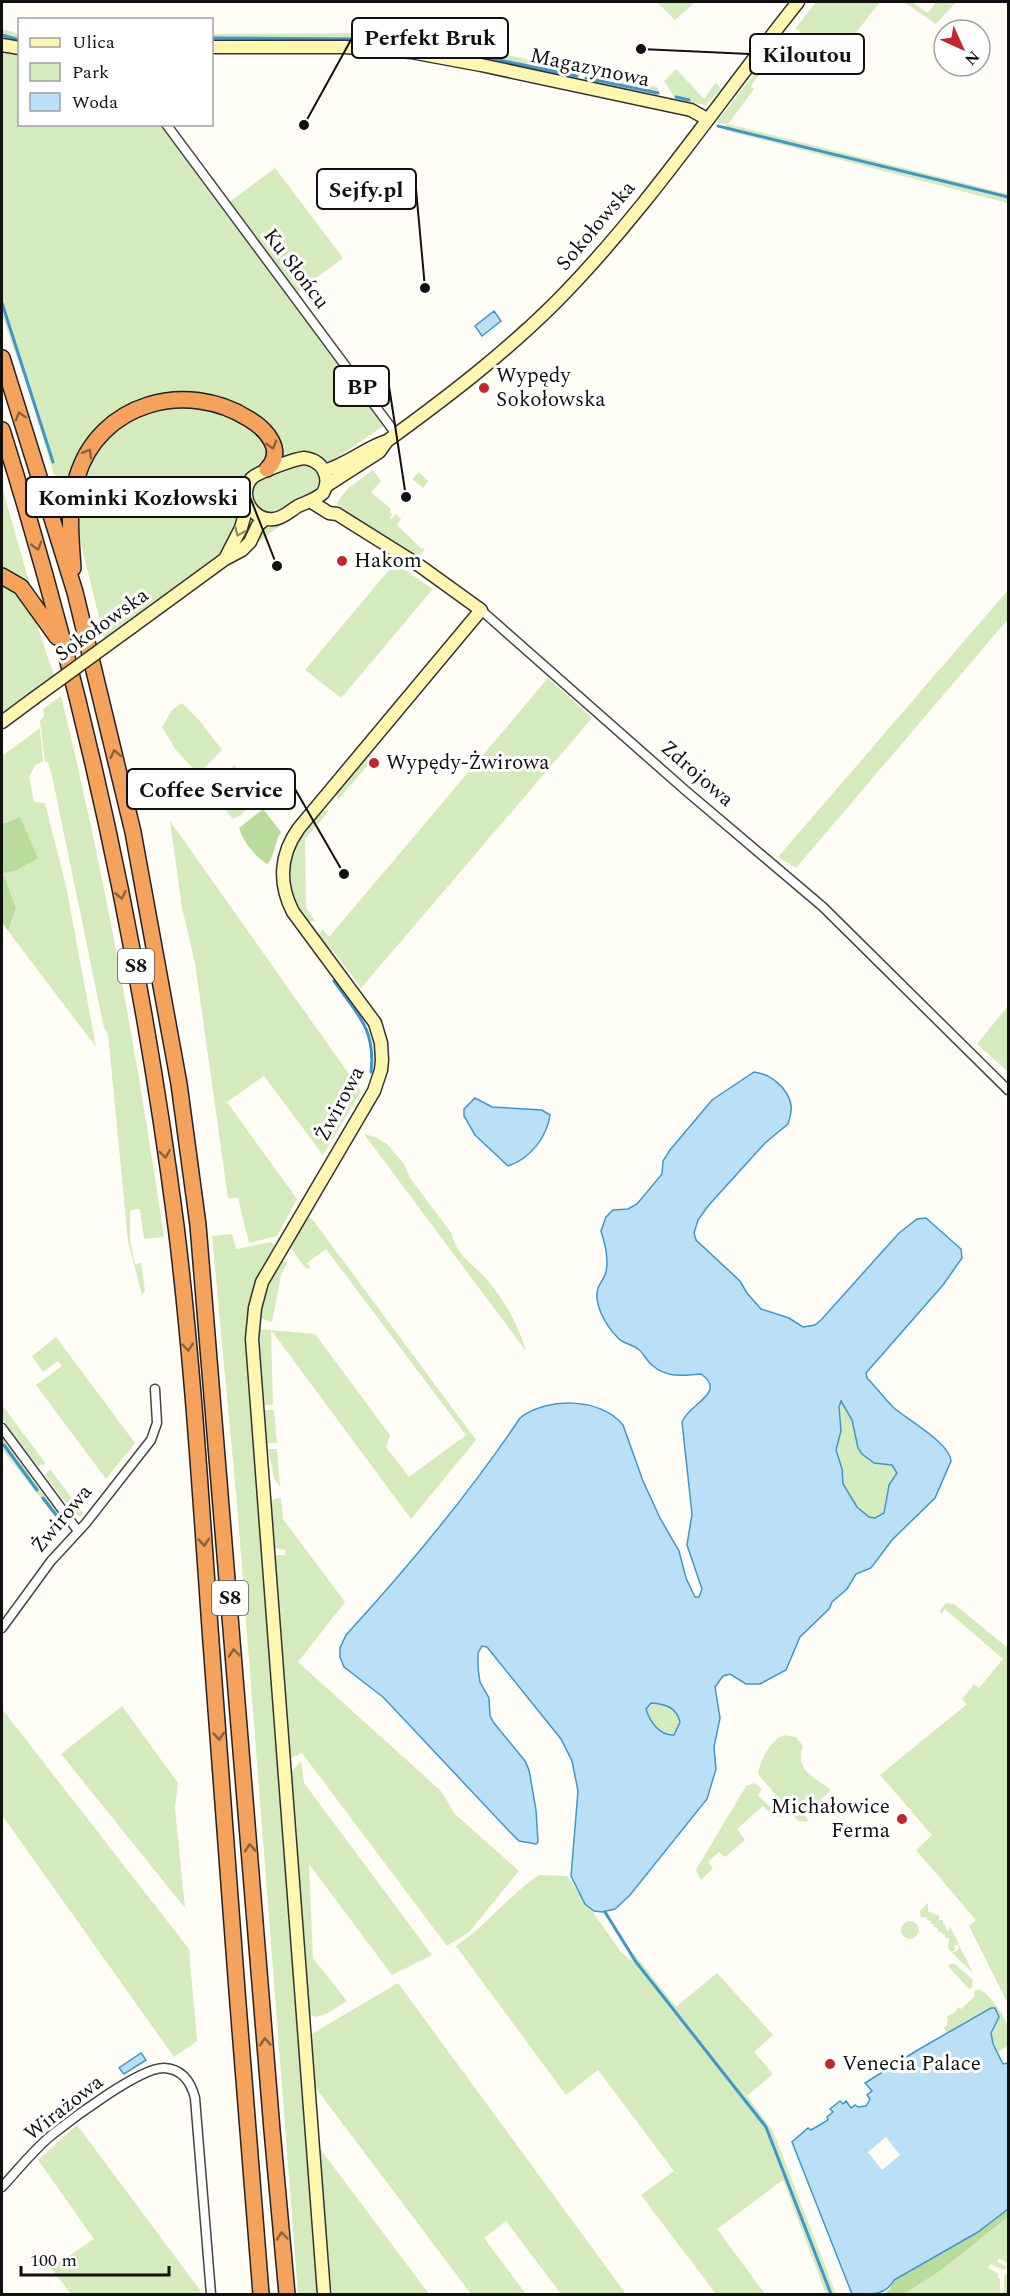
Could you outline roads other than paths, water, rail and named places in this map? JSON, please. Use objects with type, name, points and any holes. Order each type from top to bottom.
[{"type":"highway","name":"S8","points":[[2,357],[75,592],[133,832],[178,1084],[198,1225],[287,2295]]},
{"type":"highway","points":[[75,592],[71,511],[76,478],[93,444],[121,418],[150,404],[164,401],[189,399],[217,404],[242,414],[268,434],[273,442],[274,457],[272,465],[267,470]]},
{"type":"highway","name":"S8","points":[[2,430],[66,649],[104,805],[135,963],[176,1228],[195,1417],[261,2295]]},
{"type":"highway","points":[[2,576],[21,587],[66,649]]},
{"type":"street","name":"Sokołowska","points":[[324,471],[348,462],[392,437],[486,366],[557,301],[610,243],[798,2]]},
{"type":"street","points":[[2,45],[18,48]]},
{"type":"street","name":"Magazynowa","points":[[213,47],[345,47],[411,52],[471,62],[682,108],[696,112],[707,119]]},
{"type":"street","name":"Ku Słońcu","points":[[167,126],[392,437]]},
{"type":"street","name":"Sokołowska","points":[[326,487],[379,452],[392,437]]},
{"type":"street","points":[[326,487],[318,497],[280,518],[264,519],[253,512],[248,503],[246,491],[255,475],[304,458],[318,462],[324,471],[326,487],[337,514]]},
{"type":"street","name":"Zdrojowa","points":[[310,501],[329,513],[337,514],[420,566],[481,610],[685,790],[823,907],[1008,1090]]},
{"type":"street","name":"Sokołowska","points":[[225,559],[241,528],[248,503]]},
{"type":"street","name":"Sokołowska","points":[[2,722],[246,546],[264,519]]},
{"type":"street","name":"Żwirowa","points":[[324,2295],[252,1339],[258,1294],[268,1271],[374,1091],[382,1060],[381,1043],[372,1018],[293,912],[286,895],[283,870],[289,843],[298,828],[481,610]]},
{"type":"street","name":"Żwirowa","points":[[2,1628],[51,1561],[127,1472],[153,1436],[157,1423],[155,1389]]},
{"type":"street","points":[[2,1428],[78,1531]]},
{"type":"street","name":"Wirażowa","points":[[2,2187],[52,2135],[123,2086],[148,2071],[158,2068],[171,2069],[182,2074],[189,2081],[195,2098],[211,2295]]},
{"type":"water","points":[[494,311],[501,321],[482,336],[475,326]]},
{"type":"water","points":[[754,1072],[778,1083],[786,1093],[791,1105],[788,1124],[765,1143],[708,1206],[698,1220],[694,1233],[696,1240],[740,1281],[761,1309],[789,1318],[803,1327],[815,1325],[899,1233],[917,1219],[926,1218],[961,1249],[962,1258],[943,1285],[866,1373],[867,1378],[893,1407],[936,1439],[949,1454],[951,1461],[935,1498],[892,1540],[871,1568],[856,1574],[847,1589],[800,1637],[786,1670],[760,1684],[746,1684],[730,1674],[723,1676],[715,1687],[720,1718],[714,1747],[716,1769],[707,1799],[630,1895],[615,1909],[594,1911],[585,1904],[571,1876],[578,1791],[572,1761],[561,1739],[487,1647],[482,1646],[478,1653],[480,1682],[489,1698],[490,1716],[525,1761],[529,1770],[536,1810],[538,1842],[536,1844],[519,1841],[383,1697],[344,1667],[340,1657],[340,1648],[346,1635],[459,1503],[520,1418],[544,1406],[558,1404],[573,1403],[601,1409],[623,1425],[643,1481],[660,1518],[679,1551],[686,1578],[695,1597],[699,1597],[702,1589],[687,1545],[692,1514],[682,1422],[708,1393],[710,1387],[708,1381],[701,1374],[670,1375],[665,1373],[653,1366],[636,1347],[622,1342],[602,1315],[597,1295],[607,1267],[601,1231],[606,1217],[613,1210],[628,1209],[637,1204],[662,1174],[663,1161],[670,1150],[712,1100]],"holes":[[[841,1401],[852,1420],[858,1448],[862,1454],[874,1463],[892,1465],[897,1473],[889,1485],[884,1513],[875,1518],[869,1517],[857,1507],[843,1484],[842,1469],[836,1450],[841,1431],[839,1407]],[[651,1703],[666,1705],[676,1713],[680,1722],[674,1735],[660,1731],[650,1719],[646,1709]]]},
{"type":"water","points":[[475,1098],[492,1107],[542,1110],[550,1115],[541,1139],[530,1153],[508,1166],[475,1135],[464,1116],[464,1109]]},
{"type":"water","points":[[991,2008],[995,2008],[999,2017],[991,2033],[993,2044],[1003,2064],[1008,2063],[1008,2209],[978,2232],[894,2280],[887,2289],[872,2294],[852,2294],[792,2142],[808,2128],[811,2130],[828,2120],[827,2117],[833,2112],[830,2109],[840,2101],[843,2104],[846,2101],[851,2108],[855,2105],[866,2106],[870,2099],[867,2095],[872,2091],[865,2083]]},
{"type":"water","points":[[141,2053],[146,2060],[124,2074],[119,2068]]},
{"type":"waterway","points":[[2,35],[18,39]]},
{"type":"waterway","points":[[213,38],[361,39]]},
{"type":"waterway","points":[[376,40],[469,54]]},
{"type":"waterway","points":[[489,58],[577,76]]},
{"type":"waterway","points":[[586,78],[658,93]]},
{"type":"waterway","points":[[676,97],[689,100]]},
{"type":"waterway","points":[[718,126],[1008,197]]},
{"type":"waterway","points":[[2,303],[53,462]]},
{"type":"waterway","points":[[334,981],[368,1033],[371,1044],[371,1072]]},
{"type":"waterway","points":[[4,1445],[37,1490]]},
{"type":"waterway","points":[[43,1498],[63,1524]]},
{"type":"waterway","points":[[605,1912],[636,1962],[766,2127],[831,2294]]},
{"type":"place","name":"Kiloutou","points":[[641,49]]},
{"type":"place","name":"Perfekt Bruk","points":[[304,125]]},
{"type":"place","name":"Sejfy.pl","points":[[425,288]]},
{"type":"place","name":"Wypędy Sokołowska","points":[[484,388]]},
{"type":"place","name":"BP","points":[[406,497]]},
{"type":"place","name":"Hakom","points":[[342,561]]},
{"type":"place","name":"Kominki Kozłowski","points":[[277,566]]},
{"type":"place","name":"Wypędy-Żwirowa","points":[[374,763]]},
{"type":"place","name":"Coffee Service","points":[[344,874]]},
{"type":"place","name":"Michałowice Ferma","points":[[902,1819]]},
{"type":"place","name":"Venecia Palace","points":[[830,2064]]}]
